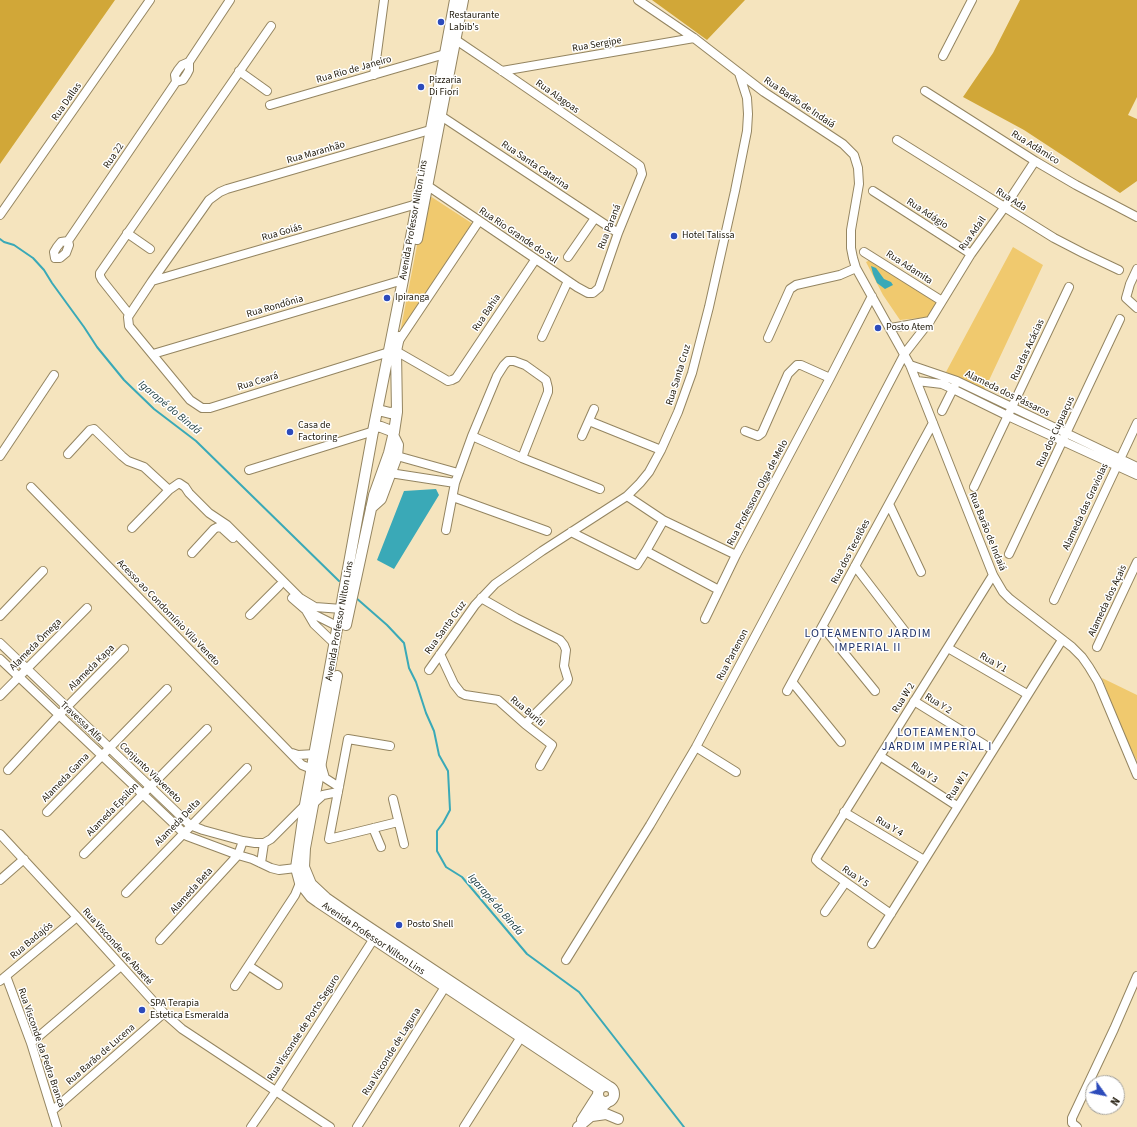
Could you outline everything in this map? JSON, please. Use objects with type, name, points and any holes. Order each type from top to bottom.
[{"type":"main road","name":"Avenida Professor Nilton Lins","points":[[350,585],[377,484],[389,453],[394,433],[397,412],[394,348],[403,280],[455,0]]},
{"type":"main road","name":"Avenida Professor Nilton Lins","points":[[462,0],[456,40],[428,186],[394,348],[374,428],[321,763],[309,804],[296,868],[300,883],[318,902],[373,940],[602,1090]]},
{"type":"main road","points":[[378,410],[390,413],[397,412]]},
{"type":"main road","points":[[371,508],[381,500],[397,456],[398,445],[394,433],[381,427],[374,428]]},
{"type":"main road","name":"Avenida Professor Nilton Lins","points":[[348,598],[342,609],[339,623],[312,769],[304,867],[311,884],[318,892],[602,1090]]},
{"type":"main road","points":[[611,1087],[614,1097],[578,1127],[602,1090],[611,1087]]},
{"type":"main road","points":[[602,1090],[601,1100],[607,1102],[610,1101]]},
{"type":"main road","points":[[592,1116],[606,1114],[618,1119]]},
{"type":"street","name":"Rua Dallas","points":[[0,216],[150,0]]},
{"type":"street","name":"Rua 22","points":[[68,241],[176,82],[175,75],[178,70],[182,65],[189,62],[230,0]]},
{"type":"street","points":[[374,75],[384,0]]},
{"type":"street","name":"Rua Barão de Indaiá","points":[[638,0],[694,38],[739,73],[798,115],[843,144],[854,155],[858,168],[859,184],[852,230],[851,248],[856,268],[905,353],[993,575],[1003,592],[1010,599],[1062,640],[1082,657],[1089,666],[1098,682],[1137,775]]},
{"type":"street","points":[[943,56],[972,0]]},
{"type":"street","points":[[129,314],[100,276],[100,273],[271,26]]},
{"type":"street","name":"Rua Sergipe","points":[[502,71],[694,38]]},
{"type":"street","name":"Rua Alagoas","points":[[456,40],[636,163],[640,166],[642,174]]},
{"type":"street","name":"Rua Rio de Janeiro","points":[[270,105],[445,54]]},
{"type":"street","points":[[239,71],[267,92]]},
{"type":"street","name":"Rua Santa Cruz","points":[[429,670],[481,598],[511,572],[627,496],[649,472],[661,450],[678,412],[692,373],[710,307],[738,176],[747,131],[748,114],[747,98],[739,73]]},
{"type":"street","name":"Rua Adâmico","points":[[925,91],[1035,161],[1076,185],[1137,217]]},
{"type":"street","name":"Rua Santa Catarina","points":[[441,116],[618,233]]},
{"type":"street","name":"Rua Maranhão","points":[[152,281],[209,200],[214,196],[227,189],[430,130]]},
{"type":"street","name":"Rua Ada","points":[[897,140],[1054,238],[1083,254],[1119,270]]},
{"type":"street","name":"Rua Adail","points":[[905,353],[930,321],[971,254],[1035,161]]},
{"type":"street","name":"Rua Paraná","points":[[599,288],[618,233],[642,174]]},
{"type":"street","name":"Rua Rio Grande do Sul","points":[[428,186],[568,282],[588,293],[593,293],[599,288]]},
{"type":"street","name":"Rua Adágio","points":[[873,191],[971,254]]},
{"type":"street","name":"Rua Goiás","points":[[152,281],[417,204]]},
{"type":"street","points":[[568,257],[595,218]]},
{"type":"street","points":[[394,348],[479,221]]},
{"type":"street","points":[[127,233],[150,249]]},
{"type":"street","name":"Rua Adamita","points":[[864,252],[942,301]]},
{"type":"street","name":"Rua Bahia","points":[[394,348],[448,381],[456,378],[535,260]]},
{"type":"street","points":[[768,338],[790,289],[796,285],[840,275],[856,268]]},
{"type":"street","points":[[1137,269],[1130,284],[1126,298],[1137,308]]},
{"type":"street","name":"Rua Rondônia","points":[[153,354],[403,280]]},
{"type":"street","points":[[152,281],[128,317],[129,326],[153,354]]},
{"type":"street","points":[[542,337],[568,282]]},
{"type":"street","name":"Rua das Acácias","points":[[974,487],[1069,287]]},
{"type":"street","name":"Rua Professora Olga de Melo","points":[[705,619],[736,556],[872,296]]},
{"type":"street","name":"Rua dos Cupuaçus","points":[[1009,554],[1120,319]]},
{"type":"street","points":[[891,328],[930,321]]},
{"type":"street","name":"Rua Ceará","points":[[153,354],[190,400],[202,408],[210,408],[394,348]]},
{"type":"street","name":"Rua Partenon","points":[[566,960],[650,825],[696,746],[905,353]]},
{"type":"street","points":[[446,530],[458,473],[497,376],[508,361],[514,361],[525,365],[546,380],[548,388],[548,392],[522,458]]},
{"type":"street","points":[[745,431],[757,436],[760,435],[770,417],[788,374],[797,365],[801,365],[830,378]]},
{"type":"street","name":"Alameda dos Pássaros","points":[[910,365],[946,376],[1066,433],[1118,462],[1137,475]]},
{"type":"street","points":[[0,456],[54,375]]},
{"type":"street","name":"Alameda dos Pássaros","points":[[917,381],[942,384],[1062,441],[1118,462],[1137,467]]},
{"type":"street","points":[[942,411],[957,381]]},
{"type":"street","points":[[582,436],[594,409]]},
{"type":"street","points":[[589,420],[661,450]]},
{"type":"street","name":"Rua dos Tecelões","points":[[787,691],[793,683],[933,423]]},
{"type":"street","name":"Alameda das Graviolas","points":[[1054,600],[1137,423]]},
{"type":"street","points":[[249,470],[374,428]]},
{"type":"street","points":[[68,454],[90,430],[93,429],[128,461],[144,467],[169,490]]},
{"type":"street","points":[[472,436],[600,489]]},
{"type":"street","points":[[397,456],[428,466],[458,473]]},
{"type":"street","points":[[414,476],[424,471],[428,466]]},
{"type":"street","points":[[390,473],[456,484]]},
{"type":"street","points":[[132,528],[169,490],[179,483],[185,487],[209,513],[227,525],[296,595],[307,603],[320,608],[339,623]]},
{"type":"street","name":"Acesso ao Condomínio Vila Veneto","points":[[31,487],[292,753],[302,765],[312,769]]},
{"type":"street","points":[[627,496],[663,520],[736,556]]},
{"type":"street","points":[[453,497],[547,532]]},
{"type":"street","points":[[889,504],[922,572]]},
{"type":"street","points":[[571,532],[637,565],[662,523]]},
{"type":"street","points":[[192,552],[214,530],[218,527],[222,528],[279,586],[307,611],[314,624],[335,644]]},
{"type":"street","points":[[646,551],[717,589]]},
{"type":"street","name":"Alameda dos Açais","points":[[1097,647],[1137,562]]},
{"type":"street","points":[[855,566],[907,634]]},
{"type":"street","points":[[0,616],[43,571]]},
{"type":"street","name":"Rua W 2","points":[[819,852],[993,575]]},
{"type":"street","points":[[250,615],[279,586]]},
{"type":"street","name":"Rua Santa Cruz","points":[[481,598],[516,618],[560,640],[566,650],[564,666],[567,682],[525,724]]},
{"type":"street","name":"Alameda Ômega","points":[[0,696],[86,608]]},
{"type":"street","points":[[320,608],[342,609]]},
{"type":"street","points":[[307,611],[339,623]]},
{"type":"street","points":[[823,626],[875,691]]},
{"type":"street","name":"Rua W 1","points":[[872,944],[1062,640]]},
{"type":"street","name":"Conjunto Viaveneto","points":[[0,643],[66,708],[190,825],[243,841],[264,843]]},
{"type":"street","name":"Rua Y 1","points":[[948,648],[1027,694]]},
{"type":"street","name":"Alameda Kapa","points":[[8,770],[59,715],[124,649]]},
{"type":"street","name":"Rua Buriti","points":[[440,654],[454,684],[461,693],[465,695],[498,700],[552,745],[540,766]]},
{"type":"street","name":"Travessa Alfa","points":[[0,659],[183,832],[192,838],[261,863],[270,868],[279,870],[296,868]]},
{"type":"street","points":[[793,683],[841,742]]},
{"type":"street","name":"Alameda Gama","points":[[47,812],[167,689]]},
{"type":"street","name":"Rua Y 2","points":[[914,701],[993,750]]},
{"type":"street","name":"Alameda Epsilon","points":[[84,854],[207,729]]},
{"type":"street","points":[[390,746],[348,740],[329,839],[398,822]]},
{"type":"street","points":[[696,746],[736,772]]},
{"type":"street","points":[[292,753],[298,755],[315,754]]},
{"type":"street","name":"Rua Y 3","points":[[880,756],[957,806]]},
{"type":"street","points":[[321,763],[325,778],[323,795]]},
{"type":"street","name":"Alameda Delta","points":[[126,893],[246,768]]},
{"type":"street","points":[[325,778],[339,789]]},
{"type":"street","points":[[261,863],[264,843],[272,839],[309,804],[323,795],[339,789]]},
{"type":"street","points":[[393,799],[404,844]]},
{"type":"street","name":"Rua Y 4","points":[[844,812],[924,860]]},
{"type":"street","points":[[374,828],[381,847]]},
{"type":"street","name":"Rua Visconde de Abaeté","points":[[0,834],[164,1013],[182,1029],[330,1127]]},
{"type":"street","points":[[218,847],[220,835]]},
{"type":"street","points":[[238,855],[243,841]]},
{"type":"street","name":"Rua Y 5","points":[[819,852],[816,860],[817,862],[891,914]]},
{"type":"street","name":"Alameda Beta","points":[[160,940],[238,855]]},
{"type":"street","points":[[0,880],[24,859]]},
{"type":"street","points":[[825,912],[845,882]]},
{"type":"street","points":[[235,986],[295,895],[300,883]]},
{"type":"street","name":"Rua Badajós","points":[[3,979],[77,917]]},
{"type":"street","name":"Rua Visconde de Porto Seguro","points":[[251,1127],[276,1091],[373,940]]},
{"type":"street","points":[[31,1043],[121,966]]},
{"type":"street","points":[[249,966],[278,985]]},
{"type":"street","points":[[1077,1127],[1072,1123],[1072,1118],[1137,976]]},
{"type":"street","name":"Rua Visconde da Pedra Branca","points":[[3,979],[31,1043],[57,1127]]},
{"type":"street","name":"Rua Visconde de Laguna","points":[[357,1127],[445,987]]},
{"type":"street","name":"Rua Barão de Lucena","points":[[52,1111],[164,1013]]},
{"type":"street","points":[[464,1127],[521,1037]]},
{"type":"shaded area","points":[[0,0],[115,0],[0,164]]},
{"type":"shaded area","points":[[652,0],[745,0],[707,40]]},
{"type":"shaded area","points":[[1020,0],[1137,0],[1137,97],[1128,115],[1137,119],[1137,181],[1120,193],[1024,130],[963,97],[993,53]]},
{"type":"shaded area","points":[[427,194],[473,224],[399,338]]},
{"type":"shaded area","points":[[1013,247],[1043,265],[984,391],[946,372]]},
{"type":"shaded area","points":[[870,260],[937,303],[929,317],[900,320],[883,295],[866,262]]},
{"type":"shaded area","points":[[1102,678],[1137,695],[1137,761],[1121,729]]},
{"type":"water","points":[[871,266],[876,268],[884,279],[891,282],[893,285],[885,289],[877,283]]},
{"type":"water","points":[[436,489],[439,495],[394,569],[377,560],[404,491]]},
{"type":"waterway","name":"Igarapé do Bindá","points":[[0,239],[14,245],[33,258],[44,270],[97,347],[124,380],[154,409],[196,441],[339,581]]},
{"type":"waterway","name":"Igarapé do Bindá","points":[[355,597],[387,625],[404,643],[409,668],[416,682],[426,713],[434,731],[439,755],[448,771],[450,810],[437,831],[437,851],[446,867],[462,877],[527,954],[579,992],[684,1127]]},
{"type":"place","name":"Restaurante Labib's","points":[[441,22]]},
{"type":"place","name":"Pizzaria Di Fiori","points":[[421,87]]},
{"type":"place","name":"Hotel Talissa","points":[[674,236]]},
{"type":"place","name":"Ipiranga","points":[[387,298]]},
{"type":"place","name":"Posto Atem","points":[[878,328]]},
{"type":"place","name":"Casa de Factoring","points":[[290,432]]},
{"type":"place","name":"Posto Shell","points":[[399,925]]},
{"type":"place","name":"SPA Terapia Estetica Esmeralda","points":[[142,1010]]},
{"type":"district","name":"LOTEAMENTO JARDIM IMPERIAL II","points":[[868,641]]},
{"type":"district","name":"LOTEAMENTO JARDIM IMPERIAL I","points":[[937,740]]}]
